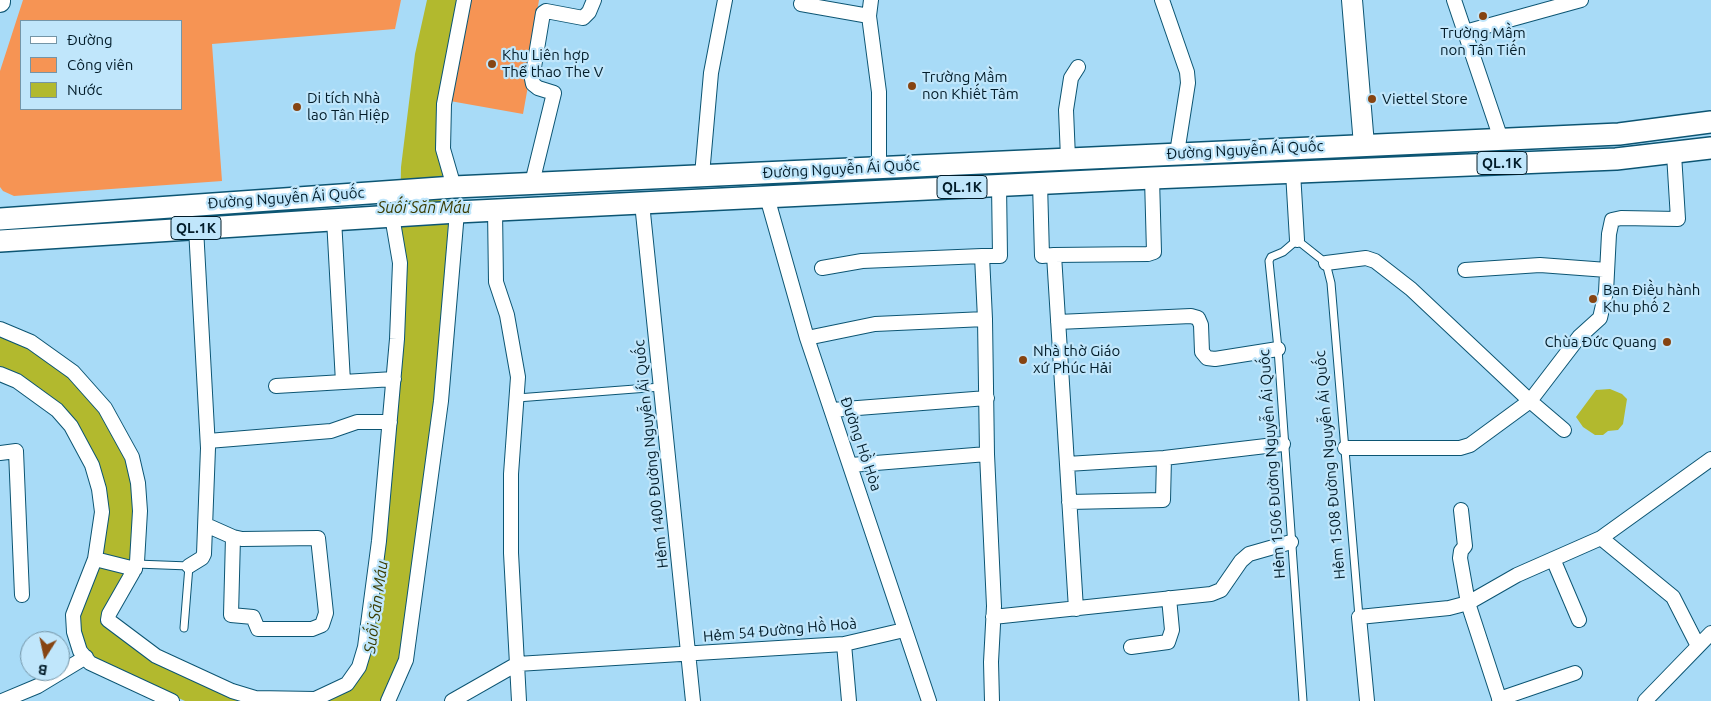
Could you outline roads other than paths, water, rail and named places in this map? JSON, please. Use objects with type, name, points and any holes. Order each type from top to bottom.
[{"type":"main road","name":"Đường Nguyễn Ái Quốc","points":[[0,219],[454,187],[1619,134],[1711,122]]},
{"type":"main road","points":[[1364,145],[1365,169]]},
{"type":"main road","points":[[1292,148],[1293,172]]},
{"type":"main road","name":"Đường Nguyễn Ái Quốc","points":[[0,241],[495,210],[1040,183],[1616,159],[1674,154],[1711,148]]},
{"type":"main road","points":[[640,178],[642,203]]},
{"type":"street","points":[[454,187],[444,149],[444,104],[464,0]]},
{"type":"street","points":[[532,183],[554,93],[538,88],[533,84],[532,79],[543,13],[546,11],[583,18],[589,12],[594,0]]},
{"type":"street","points":[[702,175],[711,73],[725,0]]},
{"type":"street","points":[[870,0],[868,16],[879,85],[879,167]]},
{"type":"street","points":[[1162,0],[1187,72],[1188,83],[1177,153]]},
{"type":"street","points":[[1352,0],[1364,145]]},
{"type":"street","points":[[1454,0],[1501,139]]},
{"type":"street","points":[[1465,32],[1581,0]]},
{"type":"street","points":[[801,4],[868,16]]},
{"type":"street","points":[[1068,158],[1066,110],[1071,78],[1078,67]]},
{"type":"street","points":[[1345,448],[1460,448],[1470,445],[1530,401],[1579,337],[1600,318],[1606,292],[1612,220],[1621,218],[1678,219],[1674,154]]},
{"type":"street","points":[[1293,172],[1297,240]]},
{"type":"street","points":[[1040,183],[1042,256],[1148,254],[1154,252],[1152,178]]},
{"type":"street","points":[[822,268],[862,261],[1000,256],[999,185]]},
{"type":"street","name":"Đường Hồ Hòa","points":[[767,197],[807,338],[929,701]]},
{"type":"street","name":"Hẻm 1400 Đường Nguyễn Ái Quốc","points":[[642,203],[693,701]]},
{"type":"street","points":[[495,210],[496,282],[507,315],[518,366],[511,474],[511,553],[518,701]]},
{"type":"street","points":[[388,701],[406,660],[441,401],[457,212]]},
{"type":"street","points":[[0,329],[31,342],[73,372],[105,408],[124,438],[132,457],[138,483],[140,535],[135,566],[109,614],[108,620],[156,656],[232,691],[255,698],[315,699],[347,684],[358,667],[365,647],[379,541],[394,379],[400,263],[392,216]]},
{"type":"street","points":[[334,219],[343,382]]},
{"type":"street","points":[[190,566],[204,556],[208,441],[196,228]]},
{"type":"street","points":[[1054,255],[1076,609]]},
{"type":"street","points":[[982,256],[993,617],[992,701]]},
{"type":"street","points":[[1326,263],[1366,258],[1375,261],[1431,308],[1530,401],[1564,430]]},
{"type":"street","points":[[1465,270],[1540,265],[1607,270]]},
{"type":"street","points":[[1058,322],[1190,316],[1198,318],[1201,325],[1202,352],[1207,358],[1215,359],[1278,349]]},
{"type":"street","points":[[807,338],[875,324],[985,319]]},
{"type":"street","points":[[0,374],[17,381],[57,410],[82,443],[92,465],[99,489],[102,512],[95,559],[74,615],[74,632],[80,651],[90,663],[172,701]]},
{"type":"street","points":[[276,386],[394,379]]},
{"type":"street","points":[[832,410],[987,398]]},
{"type":"street","points":[[208,441],[331,431],[357,422],[390,422]]},
{"type":"street","points":[[1067,464],[1164,458],[1284,444]]},
{"type":"street","points":[[0,452],[16,452],[22,595]]},
{"type":"street","points":[[851,465],[987,454]]},
{"type":"street","points":[[1069,502],[1163,500],[1164,458]]},
{"type":"street","points":[[1360,617],[1449,608],[1468,603],[1517,576],[1601,538],[1711,459]]},
{"type":"street","points":[[1461,510],[1465,546],[1461,551],[1460,558],[1468,603],[1499,700],[1575,673]]},
{"type":"street","points":[[206,525],[242,539],[318,538],[326,613],[322,625],[312,629],[258,629],[253,617],[232,615],[233,537]]},
{"type":"street","points":[[1601,538],[1673,597],[1698,646]]},
{"type":"street","points":[[993,617],[1169,598],[1205,596],[1216,592],[1224,586],[1241,561],[1249,554],[1291,542]]},
{"type":"street","points":[[95,559],[135,566]]},
{"type":"street","points":[[1553,559],[1579,620]]},
{"type":"street","points":[[1131,647],[1168,642],[1171,637],[1169,598]]},
{"type":"street","name":"Hẻm 1508 Đường Nguyễn Ái Quốc","points":[[1360,617],[1367,701]]},
{"type":"street","name":"Hẻm 54 Đường Hồ Hoà","points":[[517,664],[844,644],[904,630]]},
{"type":"street","points":[[1646,701],[1711,633]]},
{"type":"street","points":[[844,644],[849,701]]},
{"type":"street","points":[[2,701],[38,686],[86,658]]},
{"type":"street","points":[[452,701],[517,664]]},
{"type":"lane","points":[[1297,240],[1326,263]]},
{"type":"lane","name":"Hẻm 1506 Đường Nguyễn Ái Quốc","points":[[1297,240],[1283,252],[1271,257],[1269,261],[1278,349],[1303,701]]},
{"type":"lane","name":"Hẻm 1508 Đường Nguyễn Ái Quốc","points":[[1326,263],[1331,283],[1360,617]]},
{"type":"lane","points":[[517,398],[661,387]]},
{"type":"lane","points":[[135,566],[190,566],[184,628]]},
{"type":"water","name":"Suối Săn Máu","points":[[427,0],[458,0],[438,149],[449,212],[437,381],[401,659],[382,701],[325,701],[350,688],[363,669],[400,231],[401,167],[415,54]]},
{"type":"water","points":[[0,334],[27,345],[70,375],[102,413],[127,460],[135,505],[132,562],[103,621],[249,701],[185,701],[94,659],[84,648],[79,632],[79,615],[101,555],[87,443],[0,369]]},
{"type":"water","points":[[1610,389],[1622,394],[1627,399],[1623,424],[1618,430],[1608,431],[1603,435],[1595,435],[1583,427],[1576,417],[1596,390]]},
{"type":"place","name":"Trường Mầm non Tân Tiến","points":[[1483,16]]},
{"type":"place","name":"Khu Liên hợp Thể thao The V","points":[[492,64]]},
{"type":"place","name":"Trường Mầm non Khiết Tâm","points":[[912,86]]},
{"type":"place","name":"Viettel Store","points":[[1372,99]]},
{"type":"place","name":"Di tích Nhà lao Tân Hiệp","points":[[297,107]]},
{"type":"place","name":"Ban Điều hành Khu phố 2","points":[[1593,299]]},
{"type":"place","name":"Chùa Đức Quang","points":[[1667,342]]},
{"type":"place","name":"Nhà thờ Giáo xứ Phúc Hải","points":[[1023,360]]}]
